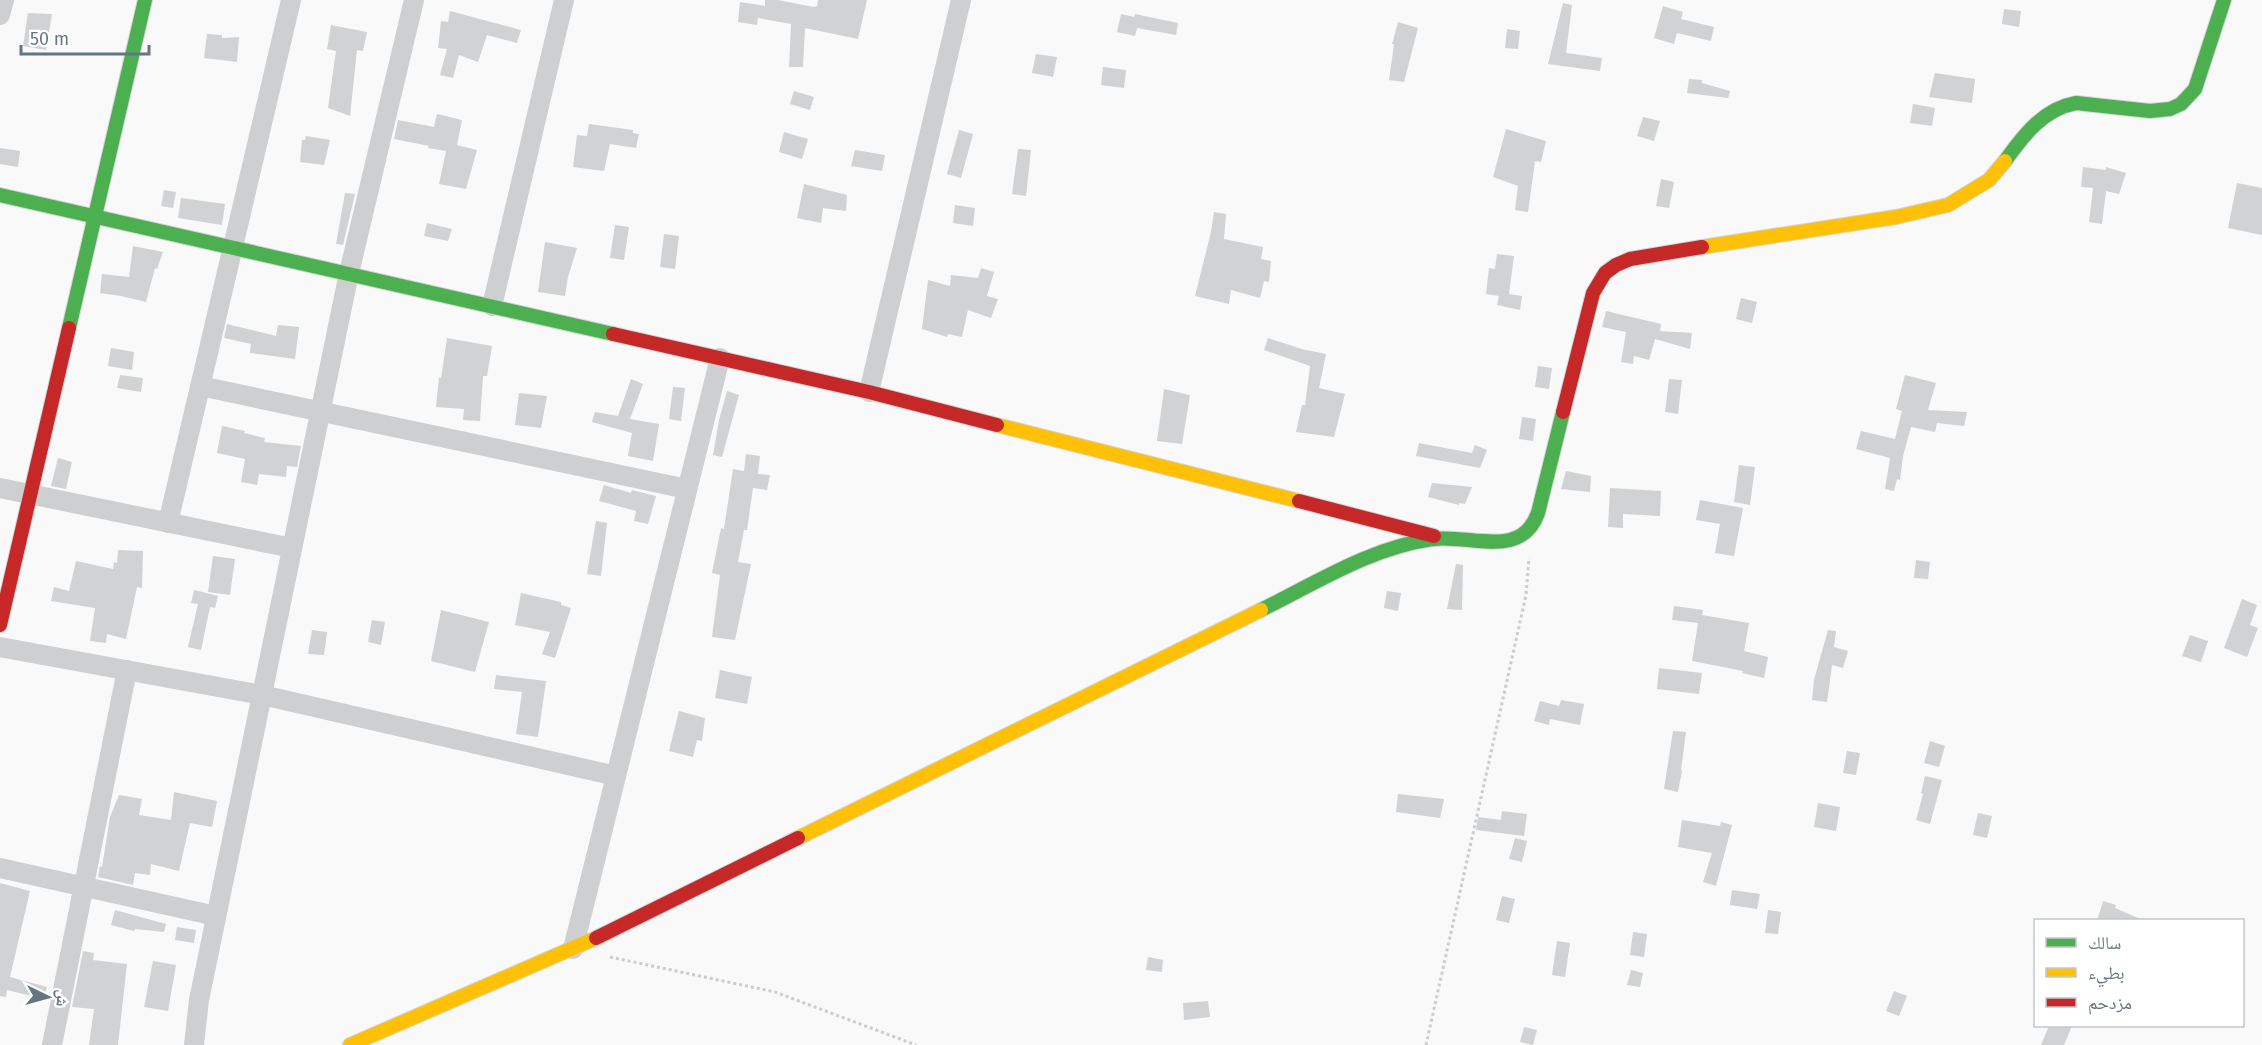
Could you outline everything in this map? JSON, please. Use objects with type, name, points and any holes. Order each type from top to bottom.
[{"type":"main road","points":[[0,625],[145,0]]},
{"type":"main road","points":[[0,195],[869,392],[1443,538],[1507,542],[1515,540],[1530,530],[1538,513],[1593,293],[1597,281],[1614,264],[1638,257],[1896,217],[1948,205],[1970,194],[1989,180],[2004,164],[2023,135],[2050,113],[2065,105],[2160,111],[2177,106],[2184,102],[2195,89],[2224,0]]},
{"type":"main road","points":[[350,1045],[573,949],[1383,550],[1412,542],[1443,538]]},
{"type":"street","points":[[0,15],[4,0]]},
{"type":"street","points":[[168,523],[291,0]]},
{"type":"street","points":[[194,1045],[199,1000],[349,273],[414,0]]},
{"type":"street","points":[[492,306],[564,0]]},
{"type":"street","points":[[869,392],[961,0]]},
{"type":"street","points":[[573,949],[720,358]]},
{"type":"street","points":[[200,386],[687,489]]},
{"type":"street","points":[[0,488],[292,548]]},
{"type":"street","points":[[0,647],[262,695],[616,776]]},
{"type":"street","points":[[52,1045],[127,670]]},
{"type":"street","points":[[0,868],[216,916]]},
{"type":"path","points":[[1426,1045],[1526,595],[1530,530]]},
{"type":"path","points":[[606,956],[775,992],[916,1045]]},
{"type":"building","points":[[765,0],[778,0],[814,7],[817,6],[818,0],[867,0],[858,39],[805,28],[803,67],[789,67],[791,24],[758,18],[757,25],[738,22],[740,2],[765,6]]},
{"type":"building","points":[[1563,3],[1572,5],[1566,53],[1602,58],[1600,71],[1548,64]]},
{"type":"building","points":[[1663,6],[1683,12],[1681,19],[1714,27],[1711,41],[1677,33],[1674,44],[1654,38]]},
{"type":"building","points":[[2004,9],[2021,11],[2019,27],[2002,24]]},
{"type":"building","points":[[450,11],[521,30],[517,43],[487,35],[478,62],[459,55],[453,78],[440,75],[447,49],[438,48],[441,21],[448,22]]},
{"type":"building","points":[[28,13],[52,14],[46,50],[23,46]]},
{"type":"building","points":[[1121,14],[1134,17],[1135,14],[1178,23],[1176,35],[1137,28],[1135,36],[1117,32]]},
{"type":"building","points":[[1398,22],[1418,28],[1404,82],[1389,80],[1394,44],[1392,44]]},
{"type":"building","points":[[331,25],[367,32],[363,51],[357,50],[350,116],[328,108],[336,51],[327,49]]},
{"type":"building","points":[[1507,29],[1520,31],[1518,49],[1505,48]]},
{"type":"building","points":[[207,34],[222,35],[222,38],[239,37],[237,62],[204,58]]},
{"type":"building","points":[[1036,54],[1057,57],[1053,77],[1032,73]]},
{"type":"building","points":[[1103,67],[1126,70],[1124,88],[1101,85]]},
{"type":"building","points":[[1935,73],[1975,79],[1972,103],[1929,97]]},
{"type":"building","points":[[1689,79],[1702,80],[1702,83],[1730,91],[1728,98],[1687,93]]},
{"type":"building","points":[[794,91],[814,97],[810,110],[790,104]]},
{"type":"building","points":[[1913,104],[1935,108],[1932,126],[1910,123]]},
{"type":"building","points":[[437,114],[462,120],[457,145],[477,150],[466,189],[439,184],[446,151],[394,139],[398,120],[434,127]]},
{"type":"building","points":[[1643,117],[1660,121],[1654,141],[1637,136]]},
{"type":"building","points":[[589,124],[633,130],[633,133],[639,134],[636,148],[610,144],[604,171],[573,167],[577,135],[587,136]]},
{"type":"building","points":[[1506,129],[1546,141],[1541,162],[1535,161],[1528,212],[1515,210],[1518,186],[1493,177]]},
{"type":"building","points":[[959,130],[973,134],[961,178],[947,174]]},
{"type":"building","points":[[784,132],[808,139],[802,159],[779,152]]},
{"type":"building","points":[[306,136],[330,140],[324,165],[300,162],[302,140],[305,140]]},
{"type":"building","points":[[0,148],[20,151],[18,167],[0,164]]},
{"type":"building","points":[[1018,149],[1031,150],[1026,196],[1012,194]]},
{"type":"building","points":[[855,150],[885,155],[882,171],[851,166]]},
{"type":"building","points":[[2083,167],[2106,170],[2106,167],[2126,173],[2119,194],[2106,191],[2102,224],[2089,222],[2093,188],[2081,187]]},
{"type":"building","points":[[1661,179],[1674,182],[1669,208],[1656,206]]},
{"type":"building","points":[[2237,183],[2262,188],[2262,235],[2228,228]]},
{"type":"building","points":[[804,184],[847,195],[846,211],[823,208],[821,223],[797,218]]},
{"type":"building","points":[[164,190],[176,192],[173,208],[161,206]]},
{"type":"building","points":[[345,193],[355,194],[343,245],[336,244]]},
{"type":"building","points":[[181,198],[225,204],[222,225],[178,218]]},
{"type":"building","points":[[955,205],[975,208],[973,226],[953,223]]},
{"type":"building","points":[[1214,212],[1226,214],[1224,239],[1263,247],[1261,259],[1271,261],[1269,282],[1264,281],[1260,298],[1231,290],[1229,304],[1195,296]]},
{"type":"building","points":[[427,223],[452,229],[448,241],[424,236]]},
{"type":"building","points":[[615,225],[629,227],[624,260],[610,258]]},
{"type":"building","points":[[664,234],[679,236],[675,269],[660,267]]},
{"type":"building","points":[[545,242],[577,248],[565,296],[538,292]]},
{"type":"building","points":[[133,246],[163,252],[157,269],[155,268],[146,302],[100,293],[102,274],[129,277]]},
{"type":"building","points":[[1497,254],[1514,256],[1509,294],[1522,296],[1520,310],[1497,305],[1499,296],[1486,294],[1489,268],[1495,269]]},
{"type":"building","points":[[981,268],[994,272],[987,296],[998,299],[991,318],[968,310],[962,337],[948,334],[947,337],[922,329],[928,280],[950,286],[951,275],[978,278]]},
{"type":"building","points":[[1741,298],[1757,302],[1752,323],[1736,319]]},
{"type":"building","points":[[1606,311],[1661,324],[1660,331],[1692,333],[1690,349],[1655,339],[1649,360],[1634,356],[1633,364],[1621,362],[1626,332],[1602,327]]},
{"type":"building","points":[[227,324],[276,336],[278,325],[299,327],[295,359],[250,353],[251,344],[224,338]]},
{"type":"building","points":[[447,338],[492,346],[487,376],[483,376],[480,421],[463,420],[464,409],[436,407]]},
{"type":"building","points":[[1268,338],[1326,354],[1319,388],[1345,394],[1334,437],[1296,432],[1302,405],[1305,405],[1310,366],[1264,350]]},
{"type":"building","points":[[111,348],[134,352],[132,370],[108,366]]},
{"type":"building","points":[[1538,366],[1552,368],[1549,389],[1535,387]]},
{"type":"building","points":[[120,375],[143,378],[141,392],[117,388]]},
{"type":"building","points":[[1905,375],[1936,383],[1928,410],[1967,412],[1964,426],[1937,423],[1935,432],[1911,427],[1903,456],[1900,480],[1897,479],[1894,491],[1885,489],[1890,458],[1856,449],[1861,431],[1895,439],[1902,411],[1896,409]]},
{"type":"building","points":[[631,379],[643,384],[630,419],[659,424],[653,461],[628,456],[632,433],[592,422],[595,412],[618,416]]},
{"type":"building","points":[[1669,379],[1682,380],[1678,414],[1665,412]]},
{"type":"building","points":[[673,387],[685,388],[681,421],[669,419]]},
{"type":"building","points":[[1164,389],[1190,395],[1182,444],[1157,441]]},
{"type":"building","points":[[727,391],[739,395],[722,457],[713,455]]},
{"type":"building","points":[[519,393],[547,396],[541,428],[515,425]]},
{"type":"building","points":[[1522,417],[1536,419],[1533,441],[1519,439]]},
{"type":"building","points":[[222,426],[265,438],[264,442],[301,446],[297,467],[287,466],[286,477],[259,474],[257,485],[241,482],[245,459],[217,453]]},
{"type":"building","points":[[1419,443],[1472,453],[1475,445],[1487,450],[1480,468],[1416,456]]},
{"type":"building","points":[[746,454],[760,456],[758,474],[770,475],[767,490],[753,488],[747,530],[744,530],[738,562],[751,564],[735,640],[712,637],[720,575],[712,573],[721,528],[724,529],[733,469],[744,471]]},
{"type":"building","points":[[58,458],[72,462],[66,489],[51,486]]},
{"type":"building","points":[[1739,465],[1755,467],[1750,505],[1734,502]]},
{"type":"building","points":[[1566,471],[1591,476],[1590,492],[1561,489]]},
{"type":"building","points":[[1432,483],[1472,487],[1465,504],[1459,503],[1459,505],[1428,497]]},
{"type":"building","points":[[604,485],[631,493],[632,490],[656,496],[648,524],[634,521],[636,511],[599,501]]},
{"type":"building","points":[[1610,488],[1661,491],[1660,516],[1623,514],[1623,528],[1608,527]]},
{"type":"building","points":[[1700,500],[1743,508],[1734,556],[1715,553],[1720,524],[1696,520]]},
{"type":"building","points":[[596,521],[607,523],[601,576],[587,574]]},
{"type":"building","points":[[118,550],[143,551],[142,588],[137,587],[126,639],[107,634],[106,643],[90,641],[95,608],[51,601],[54,587],[69,591],[76,561],[113,569],[114,562],[117,563]]},
{"type":"building","points":[[213,556],[235,559],[230,595],[208,592]]},
{"type":"building","points":[[1916,560],[1930,562],[1928,579],[1914,578]]},
{"type":"building","points":[[1456,564],[1463,565],[1462,610],[1447,609]]},
{"type":"building","points":[[194,590],[218,596],[215,608],[210,607],[201,650],[188,647],[198,604],[191,603]]},
{"type":"building","points":[[1387,591],[1401,593],[1398,611],[1384,608]]},
{"type":"building","points":[[521,593],[561,602],[561,605],[571,608],[555,658],[542,654],[550,632],[515,625]]},
{"type":"building","points":[[2242,599],[2257,605],[2250,625],[2258,628],[2247,657],[2224,648]]},
{"type":"building","points":[[1674,606],[1703,610],[1702,615],[1749,623],[1744,651],[1768,657],[1764,678],[1742,673],[1743,671],[1692,661],[1698,623],[1672,620]]},
{"type":"building","points":[[441,610],[489,622],[475,672],[431,661]]},
{"type":"building","points":[[372,620],[385,622],[381,645],[368,642]]},
{"type":"building","points":[[312,630],[327,632],[324,655],[308,654]]},
{"type":"building","points":[[1828,630],[1836,631],[1834,647],[1848,651],[1843,668],[1832,665],[1827,702],[1812,700],[1814,680]]},
{"type":"building","points":[[2190,635],[2208,641],[2201,662],[2182,656]]},
{"type":"building","points":[[1659,668],[1702,673],[1699,694],[1657,689]]},
{"type":"building","points":[[720,670],[752,677],[747,704],[715,698]]},
{"type":"building","points":[[496,675],[546,681],[538,737],[516,734],[522,692],[494,689]]},
{"type":"building","points":[[1561,700],[1584,704],[1580,725],[1550,719],[1549,725],[1534,721],[1540,701],[1559,706]]},
{"type":"building","points":[[679,711],[705,718],[702,741],[697,740],[693,757],[669,751]]},
{"type":"building","points":[[1673,731],[1686,732],[1678,792],[1664,789]]},
{"type":"building","points":[[1930,741],[1945,746],[1939,767],[1924,763]]},
{"type":"building","points":[[1847,751],[1860,753],[1856,775],[1843,773]]},
{"type":"building","points":[[1925,776],[1942,780],[1930,824],[1916,820]]},
{"type":"building","points":[[174,792],[217,801],[212,827],[190,823],[179,871],[151,864],[150,875],[135,873],[133,885],[98,877],[100,866],[102,867],[110,817],[119,795],[142,799],[139,815],[171,820]]},
{"type":"building","points":[[1398,794],[1444,799],[1440,818],[1396,812]]},
{"type":"building","points":[[1818,803],[1840,807],[1836,831],[1814,827]]},
{"type":"building","points":[[1502,811],[1527,814],[1524,836],[1476,830],[1478,817],[1501,820]]},
{"type":"building","points":[[1978,813],[1992,816],[1987,838],[1973,835]]},
{"type":"building","points":[[1682,820],[1720,826],[1721,822],[1732,825],[1716,886],[1703,882],[1712,853],[1678,847]]},
{"type":"building","points":[[1515,838],[1527,841],[1522,862],[1509,859]]},
{"type":"building","points":[[0,883],[30,891],[10,977],[47,987],[44,999],[7,990],[6,997],[0,996]]},
{"type":"building","points":[[1732,890],[1760,894],[1757,909],[1730,905]]},
{"type":"building","points":[[1502,896],[1515,899],[1509,923],[1496,920]]},
{"type":"building","points":[[2103,901],[2116,905],[2115,908],[2140,919],[2098,919]]},
{"type":"building","points":[[115,910],[166,924],[164,932],[135,929],[134,931],[111,925]]},
{"type":"building","points":[[1768,910],[1781,912],[1778,934],[1765,933]]},
{"type":"building","points":[[177,927],[196,930],[194,943],[175,940]]},
{"type":"building","points":[[1633,932],[1647,934],[1644,957],[1630,955]]},
{"type":"building","points":[[1557,941],[1570,943],[1565,977],[1552,975]]},
{"type":"building","points":[[83,951],[94,953],[93,960],[127,964],[118,1045],[89,1045],[94,1009],[72,1007]]},
{"type":"building","points":[[1148,957],[1163,960],[1162,972],[1146,970]]},
{"type":"building","points":[[153,961],[176,965],[168,1011],[144,1007]]},
{"type":"building","points":[[1631,970],[1643,973],[1640,987],[1627,985]]},
{"type":"building","points":[[1894,991],[1907,996],[1899,1016],[1886,1011]]},
{"type":"building","points":[[1208,1001],[1210,1017],[1184,1020],[1183,1003]]},
{"type":"building","points":[[1524,1027],[1537,1030],[1533,1045],[1520,1042]]},
{"type":"building","points":[[2049,1027],[2072,1027],[2064,1045],[2041,1045]]},
{"type":"traffic: fast","points":[[69,328],[145,0]]},
{"type":"traffic: fast","points":[[2005,161],[2035,125],[2064,106],[2076,103],[2150,111],[2170,109],[2181,104],[2195,89],[2224,0]]},
{"type":"traffic: fast","points":[[0,195],[613,334]]},
{"type":"traffic: fast","points":[[1261,610],[1345,567],[1410,543],[1448,538],[1493,542],[1507,541],[1520,536],[1530,527],[1538,513],[1563,412]]},
{"type":"traffic: slow","points":[[1702,247],[1896,217],[1948,205],[1989,180],[2005,161]]},
{"type":"traffic: slow","points":[[997,425],[1299,501]]},
{"type":"traffic: slow","points":[[798,838],[1261,610]]},
{"type":"traffic: slow","points":[[350,1045],[596,938]]},
{"type":"traffic: jam","points":[[1563,412],[1593,293],[1605,273],[1630,259],[1702,247]]},
{"type":"traffic: jam","points":[[0,625],[69,328]]},
{"type":"traffic: jam","points":[[613,334],[869,392],[997,425]]},
{"type":"traffic: jam","points":[[1299,501],[1434,536]]},
{"type":"traffic: jam","points":[[596,938],[798,838]]}]
